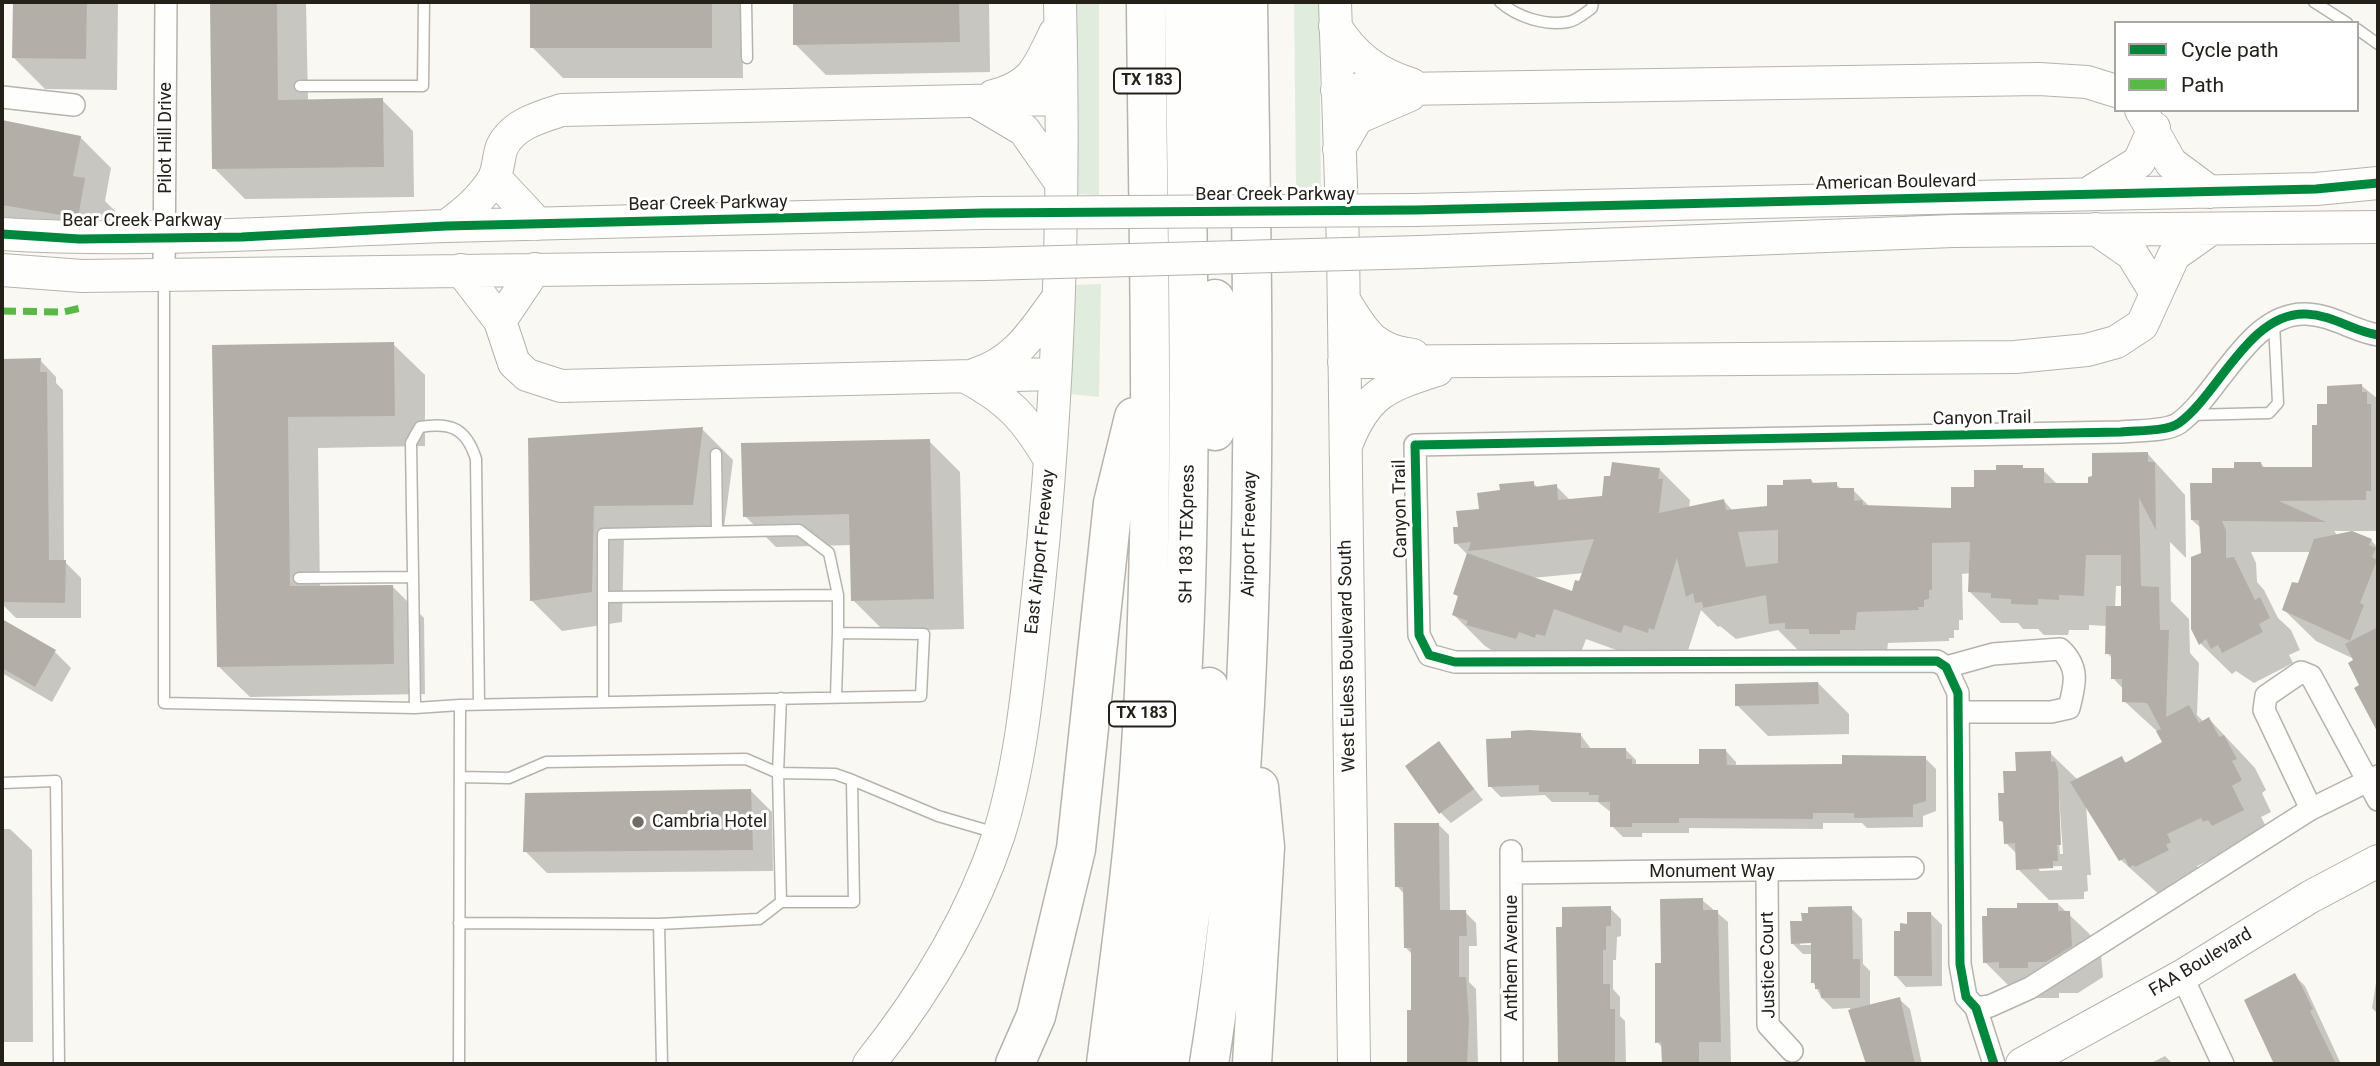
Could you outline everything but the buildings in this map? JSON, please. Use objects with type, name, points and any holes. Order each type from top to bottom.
[{"type":"highway","name":"TX 183","points":[[1106,1064],[1140,761],[1148,563],[1146,2]]},
{"type":"highway","name":"SH 183 TEXpress","points":[[1141,1064],[1152,1002],[1185,671],[1188,343],[1184,2]]},
{"type":"highway","name":"SH 183 TEXpress","points":[[1169,1064],[1180,994],[1206,767],[1216,364],[1211,2]]},
{"type":"highway","name":"Airport Freeway","points":[[1209,1064],[1232,908],[1248,661],[1252,418],[1248,2]]},
{"type":"highway","points":[[1015,1064],[1036,1016],[1076,849],[1112,503],[1149,361]]},
{"type":"highway","points":[[1248,661],[1265,847],[1252,1064]]},
{"type":"highway","points":[[989,1064],[1006,1037],[1036,1016]]},
{"type":"main road","name":"East Airport Freeway","points":[[869,1064],[935,972],[975,893],[999,834],[1013,779],[1029,672],[1050,460],[1058,298],[1060,12]]},
{"type":"main road","points":[[975,101],[1016,90],[1036,73],[1060,12]]},
{"type":"main road","points":[[1335,14],[1347,45],[1365,62],[1388,77],[1426,89]]},
{"type":"main road","points":[[1335,14],[1339,149]]},
{"type":"main road","points":[[1337,90],[2039,79],[2087,82],[2114,90]]},
{"type":"main road","points":[[1339,149],[1357,118],[1426,89]]},
{"type":"main road","points":[[446,226],[470,210],[495,178],[503,147],[513,133],[533,119],[562,110],[1059,99]]},
{"type":"main road","points":[[975,101],[1024,130],[1059,180]]},
{"type":"main road","points":[[2148,119],[2171,163],[2210,192]]},
{"type":"main road","points":[[2086,194],[2139,162],[2148,119]]},
{"type":"main road","name":"West Euless Boulevard South","points":[[1339,149],[1344,300],[1354,1064]]},
{"type":"main road","points":[[495,178],[538,224]]},
{"type":"main road","name":"American Boulevard","points":[[1415,210],[2210,192],[2316,189],[2378,183]]},
{"type":"main road","name":"Bear Creek Parkway","points":[[2,234],[79,239],[166,238],[446,226],[983,213],[1415,210]]},
{"type":"main road","points":[[2,270],[82,276],[986,264],[1420,252],[1953,231],[2208,231],[2378,227]]},
{"type":"main road","points":[[2096,229],[2132,254],[2156,293]]},
{"type":"main road","points":[[1344,362],[2015,357],[2075,351],[2116,342],[2142,325],[2174,255],[2208,231]]},
{"type":"main road","points":[[500,321],[535,269]]},
{"type":"main road","points":[[461,270],[500,321],[514,363],[527,375],[561,386],[1054,374]]},
{"type":"main road","points":[[966,377],[997,367],[1020,346],[1058,298]]},
{"type":"main road","points":[[1344,300],[1360,327],[1389,352],[1467,361]]},
{"type":"main road","points":[[1345,447],[1358,415],[1369,401],[1401,382],[1467,361]]},
{"type":"main road","points":[[966,377],[998,394],[1027,421],[1050,460]]},
{"type":"main road","name":"FAA Boulevard","points":[[2022,1064],[2182,976],[2310,897],[2378,861]]},
{"type":"street","name":"Pilot Hill Drive","points":[[164,274],[166,2]]},
{"type":"street","points":[[2,97],[74,106]]},
{"type":"street","name":"Canyon Trail","points":[[1946,667],[1937,661],[1455,663],[1429,655],[1419,635],[1415,445],[2121,432],[2176,425],[2201,403],[2229,364],[2274,323],[2304,314],[2330,316],[2378,335]]},
{"type":"street","points":[[1958,712],[2051,712],[2069,708],[2076,679],[2069,657],[2060,649],[1993,654],[1946,667],[1958,693],[1958,712],[1960,964],[1966,997],[1976,1008],[1994,1064]]},
{"type":"street","points":[[1976,1008],[1990,1006],[2029,988],[2311,809],[2375,786],[2311,676],[2301,673],[2266,696],[2264,710],[2311,809]]},
{"type":"street","name":"Anthem Avenue","points":[[1511,851],[1513,1064]]},
{"type":"street","name":"Monument Way","points":[[1511,873],[1913,868]]},
{"type":"street","name":"Justice Court","points":[[1767,871],[1768,1025],[1792,1051]]},
{"type":"street","points":[[2182,976],[2224,1064]]},
{"type":"lane","points":[[300,86],[423,86],[424,2]]},
{"type":"lane","points":[[746,2],[747,58]]},
{"type":"lane","points":[[1500,2],[1508,9],[1543,23],[1570,22],[1592,8],[1593,2]]},
{"type":"lane","points":[[2314,2],[2344,21]]},
{"type":"lane","points":[[2359,30],[2378,44]]},
{"type":"lane","points":[[164,274],[164,703],[415,708],[479,704],[921,696],[924,634],[838,633]]},
{"type":"lane","points":[[2188,415],[2269,413],[2278,404],[2274,323]]},
{"type":"lane","points":[[415,708],[411,443],[420,427],[439,424],[458,429],[471,442],[476,459],[479,704]]},
{"type":"lane","points":[[716,454],[717,530]]},
{"type":"lane","points":[[603,702],[603,534],[717,530],[799,530],[829,553],[838,595],[836,697]]},
{"type":"lane","points":[[299,578],[413,577]]},
{"type":"lane","points":[[603,597],[838,595]]},
{"type":"lane","points":[[781,698],[778,773],[781,902]]},
{"type":"lane","points":[[459,1064],[460,705]]},
{"type":"lane","points":[[460,777],[509,778],[545,762],[746,759],[778,773],[835,774],[939,816],[999,834]]},
{"type":"lane","points":[[459,923],[659,924],[759,919],[781,902],[854,902],[852,780]]},
{"type":"lane","points":[[2,783],[56,781],[59,1064]]},
{"type":"lane","points":[[659,924],[662,1064]]},
{"type":"green space","points":[[1075,2],[1099,2],[1099,195],[1077,194]]},
{"type":"green space","points":[[1294,2],[1319,2],[1321,188],[1296,189]]},
{"type":"green space","points":[[1101,284],[1099,397],[1070,394],[1075,285]]},
{"type":"marked path","points":[[2,311],[63,312],[81,308]]},
{"type":"cycle path","points":[[2,234],[79,239],[242,237],[446,226],[983,213],[1415,210],[2316,189],[2378,183]]},
{"type":"cycle path","points":[[1994,1064],[1976,1008],[1966,997],[1960,964],[1958,693],[1946,667],[1937,661],[1455,662],[1429,655],[1419,635],[1415,445],[2121,432],[2159,429],[2179,423],[2194,410],[2251,340],[2268,326],[2286,317],[2316,315],[2378,335]]},
{"type":"place","name":"Cambria Hotel","points":[[638,822]]}]
